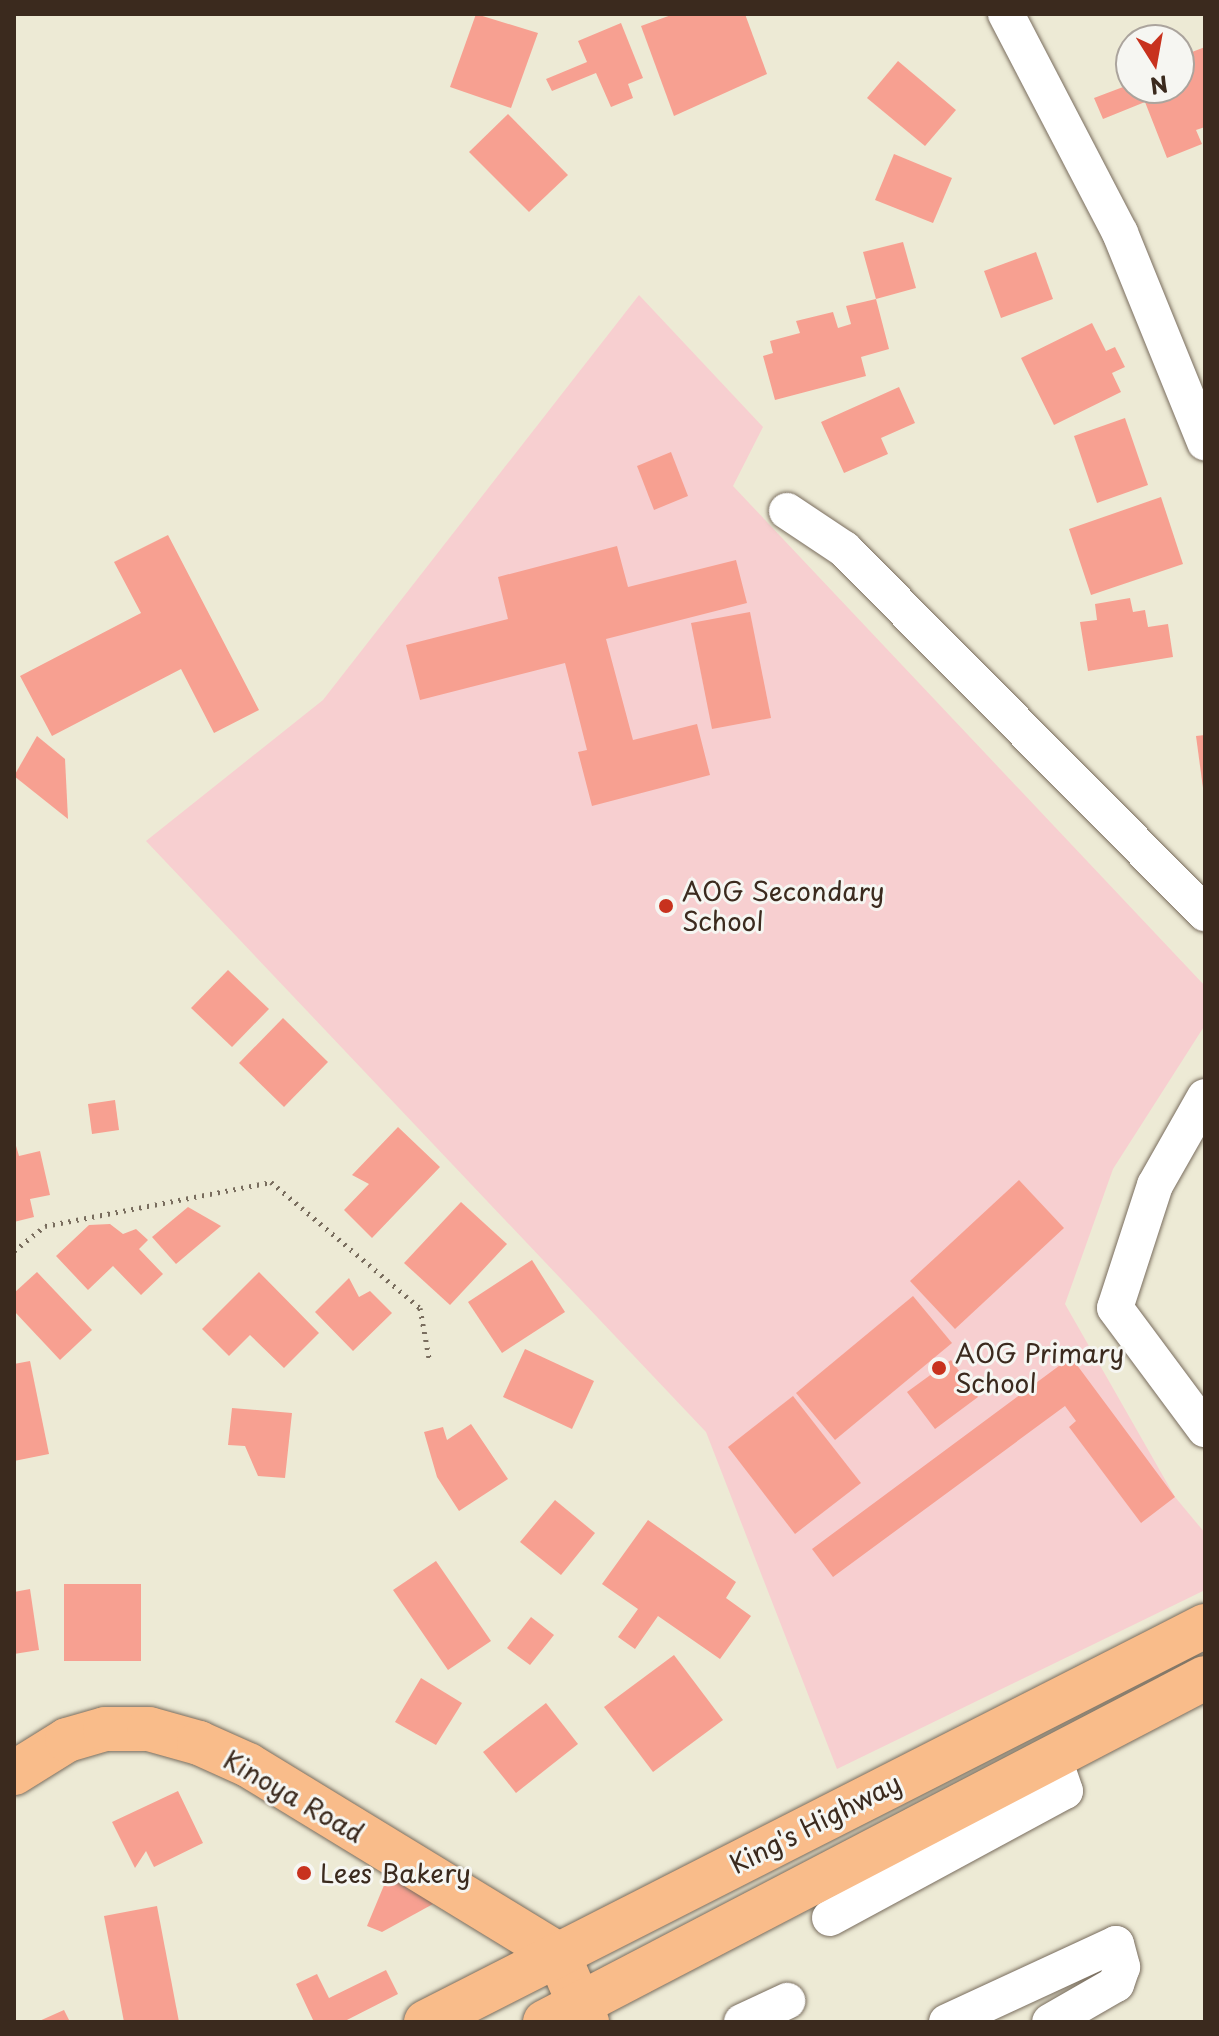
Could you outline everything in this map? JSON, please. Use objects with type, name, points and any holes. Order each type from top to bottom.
[{"type":"main road","name":"King's Highway","points":[[426,2022],[1205,1626]]},
{"type":"main road","name":"King's Highway","points":[[570,2016],[1053,1756],[1205,1678]]},
{"type":"main road","name":"Kinoya Road","points":[[14,1773],[67,1740],[105,1729],[149,1729],[199,1743],[248,1765],[558,1954]]},
{"type":"main road","points":[[558,1954],[570,2016]]},
{"type":"street","points":[[1006,14],[1120,233],[1205,442]]},
{"type":"street","points":[[787,511],[844,549],[1205,913]]},
{"type":"street","points":[[1205,1097],[1155,1185],[1115,1308],[1205,1429]]},
{"type":"street","points":[[830,1918],[1065,1791],[1053,1756]]},
{"type":"street","points":[[947,2022],[1116,1944],[1122,1967],[1116,1984],[1050,2022]]},
{"type":"street","points":[[742,2022],[787,2001]]},
{"type":"path","points":[[14,1251],[45,1226],[271,1182],[420,1308],[429,1358]]},
{"type":"shaded area","name":"AOG Secondary School","points":[[639,295],[763,427],[733,486],[1205,986],[1205,1025],[1113,1169],[1065,1304],[1175,1497],[1205,1533],[1205,1590],[837,1769],[706,1432],[146,841],[323,700]]},
{"type":"building","points":[[476,14],[538,33],[511,108],[450,87]]},
{"type":"building","points":[[674,14],[745,14],[767,74],[674,116],[641,26]]},
{"type":"building","points":[[621,23],[643,78],[628,84],[633,98],[611,107],[596,73],[552,91],[546,79],[587,62],[578,41]]},
{"type":"building","points":[[1205,47],[1205,127],[1196,130],[1202,144],[1167,158],[1146,104],[1195,104],[1195,51]]},
{"type":"building","points":[[898,61],[956,110],[925,146],[867,98]]},
{"type":"building","points":[[1115,90],[1115,104],[1140,104],[1103,119],[1094,98]]},
{"type":"building","points":[[508,114],[568,175],[529,212],[469,152]]},
{"type":"building","points":[[894,154],[952,178],[933,223],[875,200]]},
{"type":"building","points":[[903,242],[916,288],[876,299],[863,252]]},
{"type":"building","points":[[1036,252],[1053,299],[1001,318],[984,271]]},
{"type":"building","points":[[876,299],[889,349],[861,357],[866,376],[775,400],[763,356],[773,353],[770,341],[800,333],[796,321],[833,312],[838,328],[851,324],[846,306]]},
{"type":"building","points":[[1092,323],[1106,351],[1115,347],[1125,367],[1112,373],[1121,392],[1054,425],[1021,358]]},
{"type":"building","points":[[899,387],[915,423],[881,438],[888,454],[844,473],[821,422]]},
{"type":"building","points":[[1125,418],[1148,485],[1097,503],[1074,436]]},
{"type":"building","points":[[671,452],[688,496],[654,510],[637,466]]},
{"type":"building","points":[[1161,497],[1183,564],[1091,595],[1069,529]]},
{"type":"building","points":[[168,535],[259,710],[214,733],[181,669],[52,736],[20,676],[141,613],[114,562]]},
{"type":"building","points":[[617,546],[628,587],[736,560],[747,603],[606,639],[633,740],[697,724],[710,775],[592,806],[578,752],[587,750],[565,663],[420,700],[406,645],[508,619],[498,577]]},
{"type":"building","points":[[1130,598],[1133,612],[1145,610],[1148,627],[1168,624],[1173,657],[1088,671],[1080,622],[1097,620],[1095,604]]},
{"type":"building","points":[[750,612],[771,718],[712,729],[691,623]]},
{"type":"building","points":[[1205,735],[1205,788],[1203,788],[1196,736]]},
{"type":"building","points":[[37,736],[65,759],[68,819],[14,776]]},
{"type":"building","points":[[228,970],[269,1009],[232,1047],[191,1008]]},
{"type":"building","points":[[283,1018],[328,1062],[284,1107],[239,1063]]},
{"type":"building","points":[[115,1100],[119,1130],[92,1134],[88,1104]]},
{"type":"building","points":[[398,1127],[440,1167],[372,1238],[344,1210],[369,1184],[352,1175]]},
{"type":"building","points":[[14,1139],[19,1156],[40,1151],[50,1195],[30,1199],[34,1217],[14,1222]]},
{"type":"building","points":[[1019,1180],[1064,1228],[955,1329],[910,1281]]},
{"type":"building","points":[[461,1202],[507,1244],[450,1305],[404,1263]]},
{"type":"building","points":[[188,1207],[221,1226],[176,1264],[152,1237]]},
{"type":"building","points":[[110,1224],[123,1234],[136,1229],[148,1240],[139,1249],[163,1274],[141,1295],[113,1266],[88,1290],[56,1256],[89,1225]]},
{"type":"building","points":[[532,1260],[565,1312],[502,1353],[468,1302]]},
{"type":"building","points":[[37,1272],[92,1330],[60,1360],[14,1311],[14,1293]]},
{"type":"building","points":[[259,1272],[319,1333],[284,1368],[250,1335],[229,1356],[202,1329]]},
{"type":"building","points":[[349,1278],[359,1297],[370,1291],[392,1313],[353,1351],[315,1312]]},
{"type":"building","points":[[913,1296],[952,1343],[835,1440],[796,1393]]},
{"type":"building","points":[[525,1349],[594,1381],[572,1429],[503,1397]]},
{"type":"building","points":[[1071,1357],[1175,1497],[1141,1523],[1069,1427],[1076,1421],[1065,1406],[833,1577],[812,1549]]},
{"type":"building","points":[[951,1360],[978,1397],[935,1429],[907,1392]]},
{"type":"building","points":[[30,1361],[49,1454],[14,1461],[14,1364]]},
{"type":"building","points":[[793,1396],[861,1483],[795,1534],[728,1447]]},
{"type":"building","points":[[232,1408],[292,1413],[285,1478],[258,1476],[245,1446],[228,1445]]},
{"type":"building","points":[[471,1424],[508,1479],[459,1511],[437,1477],[424,1432],[443,1427],[447,1440]]},
{"type":"building","points":[[555,1500],[595,1533],[561,1575],[520,1542]]},
{"type":"building","points":[[648,1520],[736,1582],[726,1598],[751,1616],[720,1659],[658,1616],[635,1649],[618,1637],[638,1609],[602,1584]]},
{"type":"building","points":[[436,1561],[491,1641],[448,1670],[393,1590]]},
{"type":"building","points":[[64,1584],[141,1584],[141,1661],[64,1661]]},
{"type":"building","points":[[30,1589],[39,1650],[14,1654],[14,1592]]},
{"type":"building","points":[[531,1617],[554,1635],[530,1665],[507,1648]]},
{"type":"building","points":[[674,1655],[723,1720],[653,1772],[604,1707]]},
{"type":"building","points":[[421,1678],[462,1703],[436,1745],[395,1722]]},
{"type":"building","points":[[546,1703],[578,1744],[516,1793],[483,1752]]},
{"type":"building","points":[[178,1791],[203,1843],[154,1867],[146,1851],[135,1868],[112,1822]]},
{"type":"building","points":[[390,1871],[433,1904],[382,1932],[367,1926]]},
{"type":"building","points":[[157,1906],[179,2022],[124,2022],[104,1916]]},
{"type":"building","points":[[386,1970],[398,1994],[343,2022],[314,2022],[296,1984],[317,1974],[329,1998]]},
{"type":"building","points":[[64,2010],[70,2022],[37,2022]]},
{"type":"place","name":"AOG Secondary School","points":[[666,906]]},
{"type":"place","name":"AOG Primary School","points":[[939,1368]]},
{"type":"place","name":"Lees Bakery","points":[[304,1873]]}]
